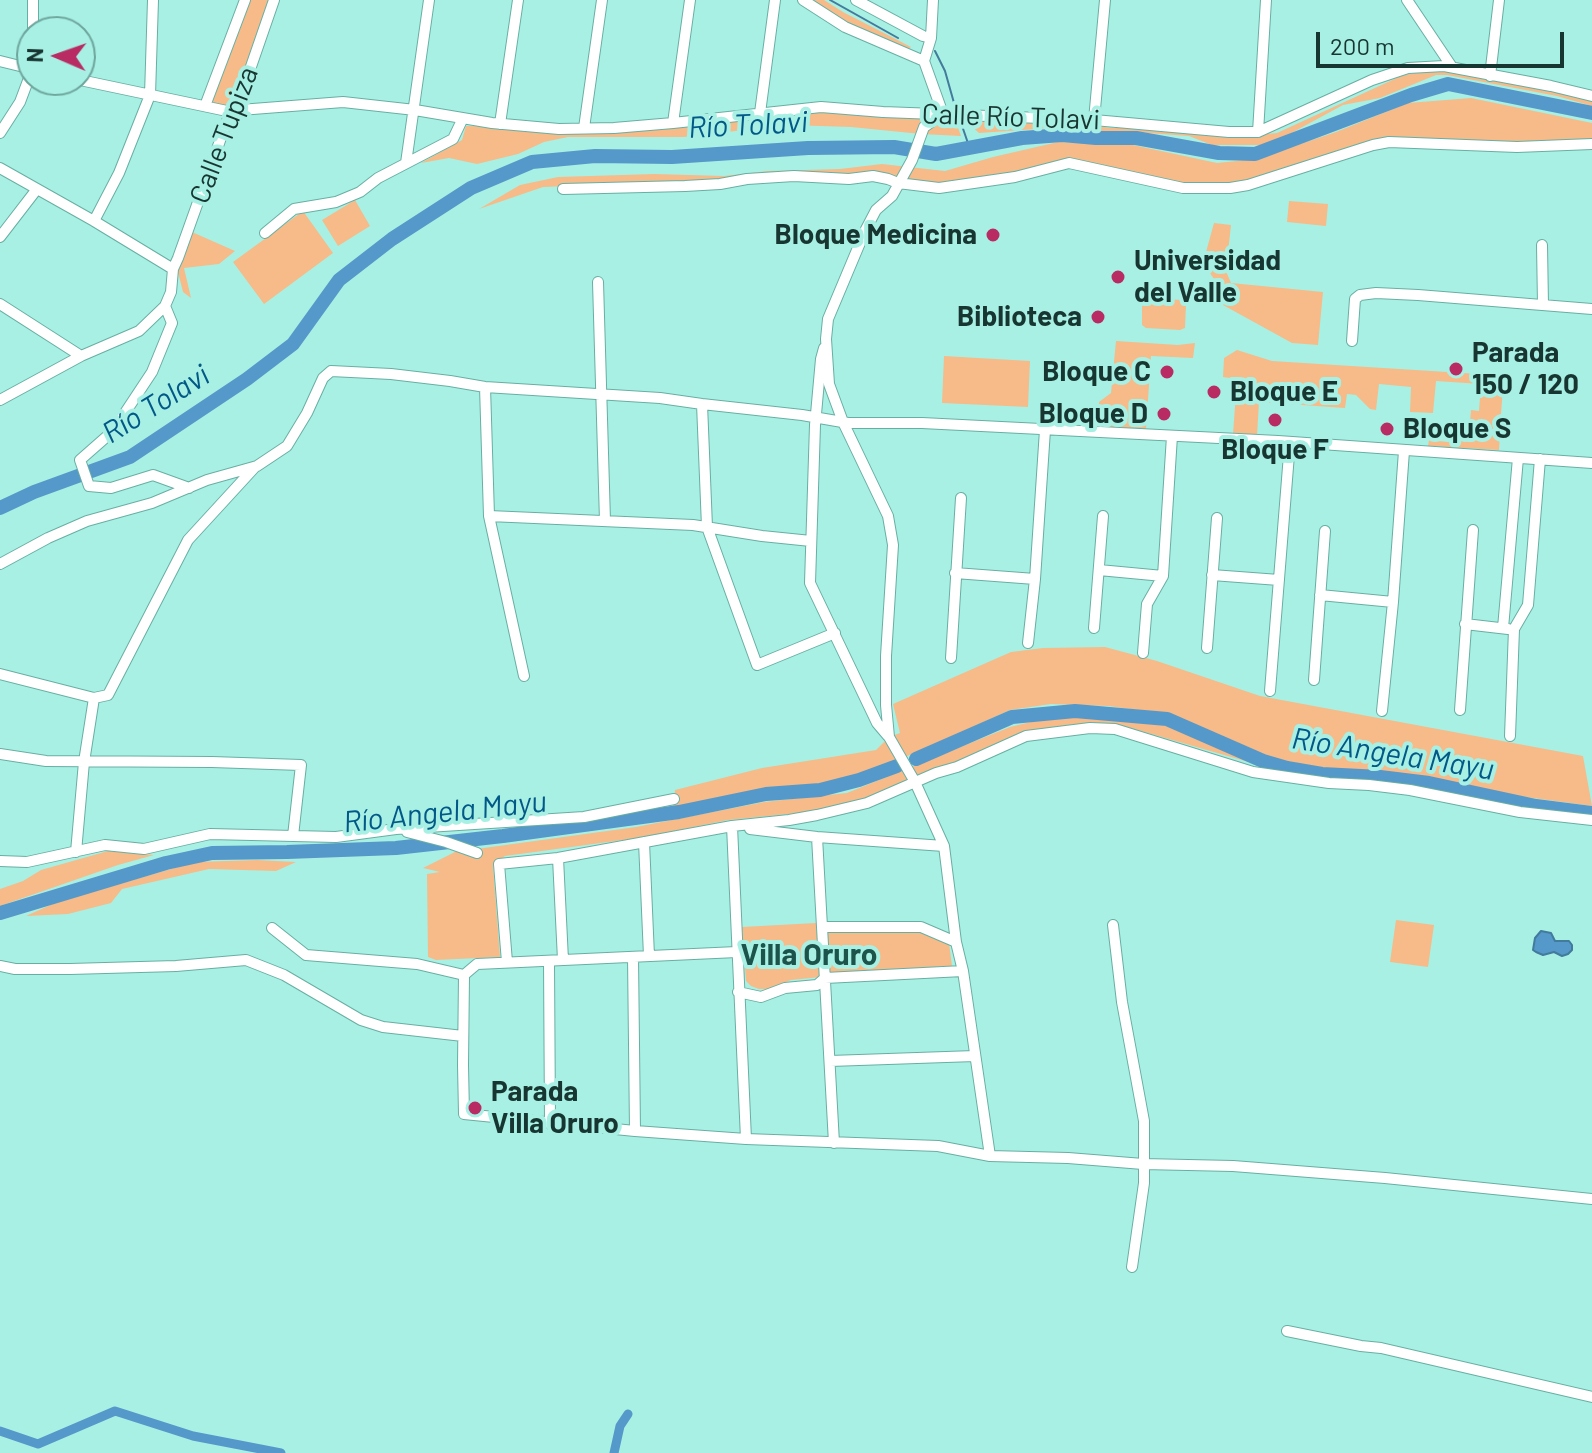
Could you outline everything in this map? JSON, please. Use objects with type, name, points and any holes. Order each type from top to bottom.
[{"type":"street","points":[[94,221],[119,173],[150,95],[153,0]]},
{"type":"street","points":[[205,106],[245,0]]},
{"type":"street","name":"Calle Tupiza","points":[[189,488],[153,475],[111,488],[89,486],[80,460],[113,431],[152,372],[172,323],[165,306],[171,292],[173,269],[227,121],[236,110],[274,0]]},
{"type":"street","points":[[406,163],[429,0]]},
{"type":"street","points":[[500,124],[518,0]]},
{"type":"street","points":[[584,128],[602,0]]},
{"type":"street","points":[[673,123],[690,0]]},
{"type":"street","points":[[760,113],[775,0]]},
{"type":"street","points":[[803,0],[845,27],[924,61]]},
{"type":"street","points":[[856,0],[931,38]]},
{"type":"street","points":[[933,0],[931,38],[924,61],[943,114],[924,127],[912,160],[892,196],[876,210],[828,319],[816,417],[810,583],[877,723],[889,737],[915,782],[944,846],[990,1156]]},
{"type":"street","points":[[1094,120],[1105,0]]},
{"type":"street","points":[[1258,132],[1266,0]]},
{"type":"street","points":[[1407,0],[1452,67]]},
{"type":"street","points":[[1490,76],[1499,0]]},
{"type":"street","name":"Calle Río Tolavi","points":[[96,83],[227,111],[343,102],[559,129],[673,123],[821,107],[1094,120],[1258,132],[1372,80],[1408,68],[1444,66],[1592,96]]},
{"type":"street","points":[[0,133],[22,96]]},
{"type":"street","points":[[265,233],[294,209],[336,202],[360,192],[378,178],[453,139],[463,118]]},
{"type":"street","name":"Calle Río Tolavi","points":[[563,189],[697,186],[794,176],[849,179],[873,176],[898,183],[939,188],[1015,177],[1069,163],[1183,188],[1230,188],[1389,142],[1517,147],[1592,144]]},
{"type":"street","points":[[0,168],[173,269]]},
{"type":"street","points":[[0,237],[37,189]]},
{"type":"street","points":[[1542,245],[1543,305]]},
{"type":"street","points":[[598,282],[605,521]]},
{"type":"street","points":[[1352,341],[1355,299],[1360,295],[1376,293],[1592,309]]},
{"type":"street","points":[[0,304],[81,356]]},
{"type":"street","points":[[0,400],[81,356],[139,331],[165,306]]},
{"type":"street","points":[[826,339],[829,384],[843,422],[888,516],[893,545],[886,656],[889,737]]},
{"type":"street","points":[[0,674],[94,698],[108,695],[188,540],[257,466],[287,446],[323,378],[331,371],[391,374],[485,387],[660,398],[843,422],[922,423],[1290,442],[1592,463]]},
{"type":"street","points":[[485,387],[489,516],[524,676]]},
{"type":"street","points":[[702,404],[707,527],[757,665],[835,633]]},
{"type":"street","points":[[1028,643],[1045,430]]},
{"type":"street","points":[[1143,653],[1147,604],[1163,576],[1172,436]]},
{"type":"street","points":[[1270,691],[1290,442]]},
{"type":"street","points":[[1382,711],[1404,451]]},
{"type":"street","points":[[1510,736],[1509,629],[1518,458]]},
{"type":"street","points":[[1509,629],[1528,605],[1540,459]]},
{"type":"street","points":[[0,564],[87,521],[152,503],[207,480],[257,466]]},
{"type":"street","points":[[951,658],[961,498]]},
{"type":"street","points":[[489,516],[707,527],[811,541]]},
{"type":"street","points":[[1094,628],[1103,516]]},
{"type":"street","points":[[1207,648],[1217,518]]},
{"type":"street","points":[[1460,710],[1473,530]]},
{"type":"street","points":[[1314,680],[1325,531]]},
{"type":"street","points":[[1099,570],[1163,576]]},
{"type":"street","points":[[955,573],[1035,579]]},
{"type":"street","points":[[1212,575],[1279,580]]},
{"type":"street","points":[[1320,595],[1393,602]]},
{"type":"street","points":[[1465,624],[1509,629]]},
{"type":"street","points":[[76,852],[84,762],[94,698]]},
{"type":"street","points":[[507,962],[499,864],[558,858],[732,826],[789,820],[867,803],[1026,736],[1090,728],[1115,729],[1253,772],[1410,790],[1520,812],[1592,820]]},
{"type":"street","points":[[0,754],[46,761],[301,765],[293,836]]},
{"type":"street","points":[[0,861],[27,862],[105,845],[144,849],[210,834],[336,837],[396,829],[584,817],[674,799]]},
{"type":"street","points":[[732,826],[817,837],[944,846]]},
{"type":"street","points":[[732,826],[746,1139]]},
{"type":"street","points":[[396,829],[477,853]]},
{"type":"street","points":[[817,837],[834,1143]]},
{"type":"street","points":[[644,842],[649,956]]},
{"type":"street","points":[[558,858],[563,960]]},
{"type":"street","points":[[1113,925],[1122,1002],[1144,1121],[1144,1183],[1132,1267]]},
{"type":"street","points":[[822,927],[921,927],[956,942]]},
{"type":"street","points":[[272,928],[306,955],[417,964],[464,975]]},
{"type":"street","points":[[737,952],[477,964],[464,975],[464,1114],[746,1139],[938,1146],[990,1156],[1233,1166],[1592,1199]]},
{"type":"street","points":[[633,957],[635,1131]]},
{"type":"street","points":[[0,966],[70,969],[176,966],[246,960],[284,975],[361,1020],[383,1027],[463,1036]]},
{"type":"street","points":[[549,961],[550,1124]]},
{"type":"street","points":[[738,992],[761,997],[785,988],[817,985],[825,978],[963,971]]},
{"type":"street","points":[[830,1061],[975,1056]]},
{"type":"street","points":[[1287,1331],[1381,1348],[1592,1397]]},
{"type":"shaded area","points":[[248,0],[268,0],[234,104],[227,107],[212,103]]},
{"type":"shaded area","points":[[810,0],[824,0],[911,47],[907,50],[846,24]]},
{"type":"shaded area","points":[[1437,68],[1550,89],[1592,100],[1592,106],[1557,96],[1436,75],[1380,98],[1343,105],[1286,136],[1262,145],[1212,145],[1189,136],[1104,133],[1066,127],[979,133],[963,118],[1055,120],[1111,128],[1257,135],[1277,133],[1401,76]]},
{"type":"shaded area","points":[[1471,98],[1592,123],[1592,140],[1500,143],[1408,137],[1377,139],[1231,184],[1161,181],[1075,159],[1011,173],[931,184],[872,173],[543,187],[479,209],[520,185],[558,177],[654,174],[724,176],[882,164],[945,171],[1058,142],[1133,145],[1217,163],[1256,159],[1408,103]]},
{"type":"shaded area","points":[[823,112],[955,119],[961,136],[787,125],[684,137],[568,137],[477,164],[449,158],[421,163],[462,140],[466,126],[666,128]]},
{"type":"shaded area","points":[[355,200],[370,226],[338,246],[322,220]]},
{"type":"shaded area","points":[[1289,201],[1328,204],[1326,226],[1287,222]]},
{"type":"shaded area","points":[[303,211],[333,253],[264,304],[233,262]]},
{"type":"shaded area","points":[[1214,223],[1231,225],[1226,271],[1231,283],[1323,292],[1318,345],[1292,343],[1203,294],[1214,279],[1203,263]]},
{"type":"shaded area","points":[[192,232],[235,251],[219,264],[184,268],[191,298],[183,292],[178,272]]},
{"type":"shaded area","points":[[1147,298],[1182,300],[1186,305],[1185,328],[1146,328],[1142,325],[1142,302]]},
{"type":"shaded area","points":[[1116,341],[1178,345],[1195,343],[1193,358],[1151,356],[1146,429],[1098,426],[1099,402],[1111,393]]},
{"type":"shaded area","points":[[1237,350],[1272,361],[1495,375],[1494,387],[1503,388],[1500,427],[1469,435],[1471,410],[1479,411],[1481,384],[1436,381],[1433,413],[1410,412],[1411,387],[1379,384],[1376,410],[1370,409],[1356,395],[1347,394],[1345,408],[1259,402],[1257,436],[1233,434],[1237,379],[1223,377],[1224,358]]},
{"type":"shaded area","points":[[944,356],[1030,361],[1028,407],[942,403]]},
{"type":"shaded area","points":[[1500,434],[1499,450],[1428,446],[1429,440],[1448,442]]},
{"type":"shaded area","points":[[1105,647],[1260,696],[1583,756],[1592,806],[1370,770],[1305,765],[1265,756],[1168,714],[1108,706],[1051,704],[1010,710],[859,775],[824,783],[760,790],[699,807],[673,806],[675,790],[762,768],[876,750],[889,737],[900,733],[893,704],[1011,652]]},
{"type":"shaded area","points":[[1075,717],[1165,724],[1259,765],[1120,725],[1024,731],[869,798],[808,812],[728,820],[645,837],[505,856],[493,865],[500,957],[436,960],[428,957],[427,874],[440,872],[423,868],[455,852],[636,827],[764,802],[847,793],[1010,727],[1039,720]]},
{"type":"shaded area","points":[[108,851],[154,855],[0,906],[0,889],[23,881],[41,870]]},
{"type":"shaded area","points":[[195,862],[296,862],[276,871],[209,869],[122,889],[111,903],[68,914],[26,916],[57,902]]},
{"type":"shaded area","points":[[1396,920],[1434,925],[1428,967],[1390,962]]},
{"type":"shaded area","points":[[816,923],[821,977],[791,980],[769,989],[759,989],[746,981],[742,927]]},
{"type":"shaded area","points":[[919,931],[949,943],[952,966],[829,973],[828,932]]},
{"type":"water","points":[[1541,931],[1551,933],[1555,941],[1569,941],[1572,950],[1562,956],[1554,952],[1543,955],[1536,952],[1533,950],[1535,938]]},
{"type":"waterway","points":[[830,0],[898,38]]},
{"type":"waterway","points":[[935,51],[945,71],[956,110]]},
{"type":"waterway","name":"Río Tolavi","points":[[0,508],[34,492],[130,457],[247,379],[293,344],[339,280],[392,239],[471,188],[532,162],[595,156],[672,157],[808,148],[894,147],[936,154],[1022,138],[1062,135],[1136,138],[1219,153],[1255,154],[1448,84],[1592,113]]},
{"type":"waterway","points":[[960,120],[970,149]]},
{"type":"waterway","name":"Río Angela Mayu","points":[[916,759],[1012,717],[1075,711],[1167,719],[1263,761],[1287,768],[1429,783],[1536,806],[1592,813]]},
{"type":"waterway","name":"Río Angela Mayu","points":[[0,913],[166,863],[212,853],[396,848],[503,836],[679,812],[766,794],[820,790],[897,766]]},
{"type":"waterway","points":[[0,1431],[38,1444],[115,1411],[193,1436],[281,1453]]},
{"type":"waterway","points":[[614,1453],[620,1426],[628,1414]]},
{"type":"place","name":"Bloque Medicina","points":[[993,235]]},
{"type":"place","name":"Universidad del Valle","points":[[1118,277]]},
{"type":"place","name":"Biblioteca","points":[[1098,317]]},
{"type":"place","name":"Parada 150 / 120","points":[[1456,369]]},
{"type":"place","name":"Bloque C","points":[[1167,372]]},
{"type":"place","name":"Bloque E","points":[[1214,392]]},
{"type":"place","name":"Bloque D","points":[[1164,414]]},
{"type":"place","name":"Bloque F","points":[[1275,420]]},
{"type":"place","name":"Bloque S","points":[[1387,429]]},
{"type":"place","name":"Parada Villa Oruro","points":[[475,1108]]},
{"type":"district","name":"Villa Oruro","points":[[809,955]]}]
